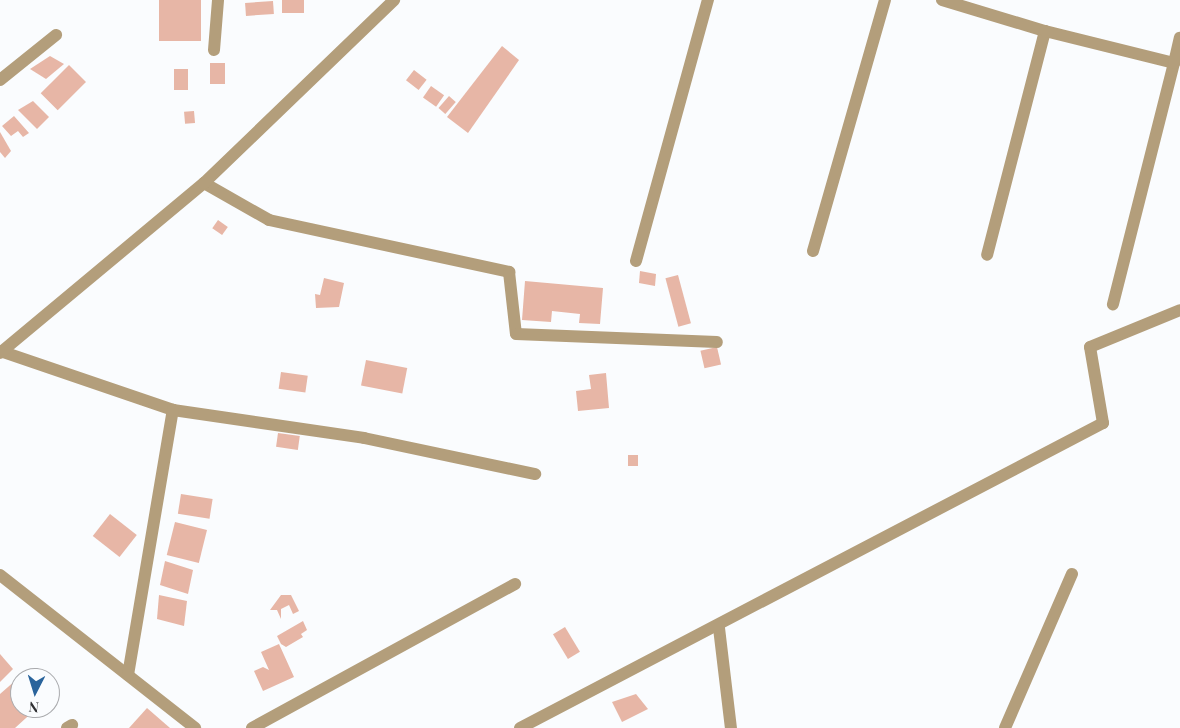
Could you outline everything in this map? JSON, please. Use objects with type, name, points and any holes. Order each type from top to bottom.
[{"type":"street","points":[[214,50],[218,0]]},
{"type":"street","points":[[0,352],[204,183],[394,0]]},
{"type":"street","points":[[636,261],[708,0]]},
{"type":"street","points":[[813,251],[885,0]]},
{"type":"street","points":[[942,0],[1045,31],[1174,63]]},
{"type":"street","points":[[987,254],[1045,31]]},
{"type":"street","points":[[0,80],[56,35]]},
{"type":"street","points":[[1113,304],[1180,38]]},
{"type":"street","points":[[204,183],[269,220],[509,272],[516,334],[717,342]]},
{"type":"street","points":[[520,728],[719,628],[1103,423],[1090,346],[1180,310]]},
{"type":"street","points":[[0,352],[173,410],[364,438],[536,474]]},
{"type":"street","points":[[128,675],[173,410]]},
{"type":"street","points":[[1005,728],[1072,574]]},
{"type":"street","points":[[0,575],[195,728]]},
{"type":"street","points":[[252,728],[515,584]]},
{"type":"street","points":[[719,628],[732,728]]},
{"type":"building","points":[[159,0],[201,0],[201,41],[159,41]]},
{"type":"building","points":[[282,0],[304,0],[304,13],[282,13]]},
{"type":"building","points":[[273,1],[274,14],[246,16],[245,3]]},
{"type":"building","points":[[502,46],[519,60],[468,133],[447,117]]},
{"type":"building","points":[[50,56],[64,64],[46,79],[30,69]]},
{"type":"building","points":[[210,63],[225,63],[225,84],[210,84]]},
{"type":"building","points":[[69,65],[86,82],[58,110],[41,93]]},
{"type":"building","points":[[174,69],[188,69],[188,90],[174,90]]},
{"type":"building","points":[[414,70],[427,80],[419,90],[406,80]]},
{"type":"building","points":[[431,86],[444,95],[436,107],[423,97]]},
{"type":"building","points":[[449,96],[456,102],[445,114],[439,108]]},
{"type":"building","points":[[33,101],[49,117],[37,129],[18,110]]},
{"type":"building","points":[[194,111],[195,123],[185,124],[184,112]]},
{"type":"building","points":[[14,116],[29,133],[23,137],[18,131],[11,136],[2,126]]},
{"type":"building","points":[[0,132],[11,151],[5,158],[0,152]]},
{"type":"building","points":[[218,220],[228,227],[222,235],[212,228]]},
{"type":"building","points":[[640,271],[656,274],[655,286],[639,283]]},
{"type":"building","points":[[678,275],[691,323],[678,327],[665,278]]},
{"type":"building","points":[[324,278],[344,283],[339,307],[316,308],[315,294],[320,295]]},
{"type":"building","points":[[525,281],[603,288],[600,324],[579,323],[580,314],[552,311],[551,322],[522,320]]},
{"type":"building","points":[[717,347],[721,365],[704,368],[700,351]]},
{"type":"building","points":[[366,360],[407,368],[402,394],[361,386]]},
{"type":"building","points":[[281,372],[308,376],[305,393],[279,389]]},
{"type":"building","points":[[606,373],[609,408],[578,411],[576,391],[591,389],[589,375]]},
{"type":"building","points":[[278,433],[300,436],[298,450],[276,447]]},
{"type":"building","points":[[628,455],[638,455],[638,466],[628,466]]},
{"type":"building","points":[[181,494],[213,499],[209,519],[178,514]]},
{"type":"building","points":[[110,514],[137,535],[120,557],[93,536]]},
{"type":"building","points":[[175,522],[207,530],[199,563],[167,555]]},
{"type":"building","points":[[165,561],[193,570],[188,594],[160,585]]},
{"type":"building","points":[[159,595],[187,601],[184,626],[157,619]]},
{"type":"building","points":[[281,595],[291,595],[299,611],[293,614],[289,605],[281,609],[281,619],[277,610],[270,610]]},
{"type":"building","points":[[303,621],[307,630],[301,634],[303,637],[286,647],[281,644],[277,636]]},
{"type":"building","points":[[565,627],[580,652],[568,659],[553,634]]},
{"type":"building","points":[[279,644],[294,677],[263,691],[254,671],[263,667],[269,670],[261,652]]},
{"type":"building","points":[[0,654],[12,668],[10,668],[10,672],[0,682]]},
{"type":"building","points":[[10,685],[10,718],[26,718],[15,728],[0,728],[0,694]]},
{"type":"building","points":[[636,694],[648,709],[622,722],[612,702]]},
{"type":"building","points":[[147,708],[170,728],[129,728]]}]
